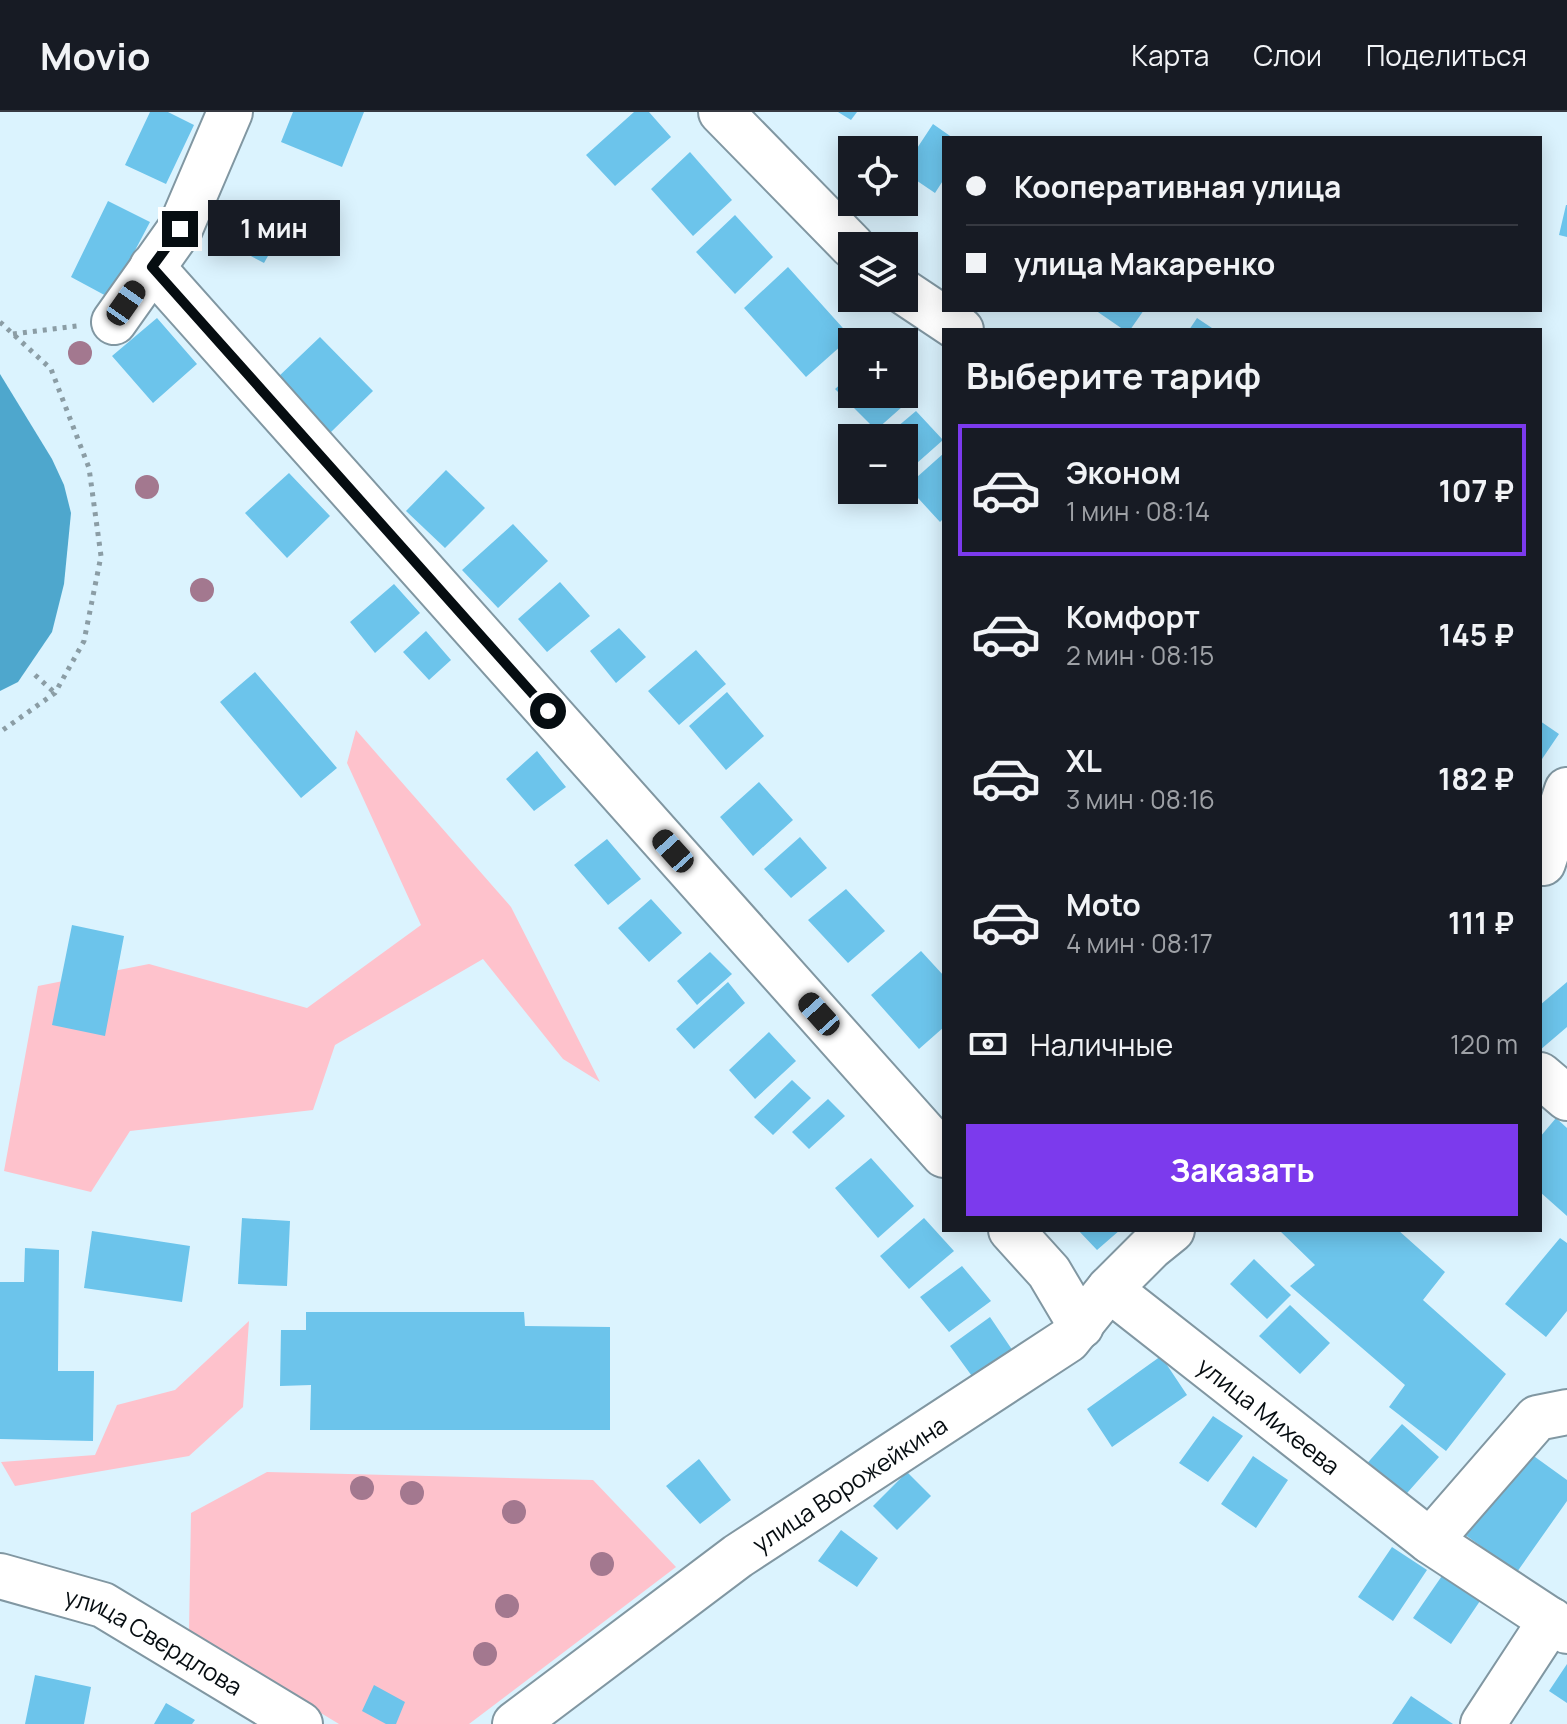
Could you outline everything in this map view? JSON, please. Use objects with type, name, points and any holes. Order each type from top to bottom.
[{"type":"street","points":[[114,322],[180,229],[230,112]]},
{"type":"street","points":[[721,112],[838,232]]},
{"type":"street","points":[[152,267],[942,1153]]},
{"type":"street","points":[[918,301],[958,328]]},
{"type":"street","points":[[1550,859],[1567,790]]},
{"type":"street","points":[[1542,1077],[1567,1098]]},
{"type":"street","points":[[1013,1232],[1049,1272],[1081,1326]]},
{"type":"street","name":"улица Ворожейкина","points":[[515,1724],[738,1556],[1068,1340],[1109,1289],[1170,1232]]},
{"type":"street","name":"улица Михеева","points":[[1109,1289],[1430,1541],[1559,1625]]},
{"type":"street","points":[[1430,1541],[1537,1418],[1567,1412]]},
{"type":"street","name":"улица Свердлова","points":[[0,1576],[103,1605],[300,1724]]},
{"type":"street","points":[[1483,1724],[1559,1625]]},
{"type":"path","points":[[0,322],[51,369],[89,468],[101,556],[84,641],[55,693],[0,732]]},
{"type":"path","points":[[13,334],[114,322]]},
{"type":"path","points":[[35,675],[55,693]]},
{"type":"shaded area","points":[[356,730],[511,907],[600,1082],[563,1059],[483,959],[335,1045],[313,1110],[130,1131],[91,1192],[4,1171],[38,986],[149,964],[307,1008],[421,925],[347,763]]},
{"type":"shaded area","points":[[249,1321],[243,1407],[189,1456],[15,1486],[1,1462],[95,1455],[117,1405],[175,1390]]},
{"type":"shaded area","points":[[267,1472],[593,1480],[676,1567],[469,1724],[339,1724],[189,1633],[191,1513]]},
{"type":"water","points":[[0,374],[52,459],[64,485],[71,513],[64,584],[52,632],[18,682],[0,691]]},
{"type":"building","points":[[150,112],[168,112],[194,125],[166,184],[125,165]]},
{"type":"building","points":[[293,112],[364,112],[342,167],[281,142]]},
{"type":"building","points":[[634,112],[649,112],[671,137],[615,186],[586,155]]},
{"type":"building","points":[[838,112],[857,112],[851,120]]},
{"type":"building","points":[[933,124],[950,136],[942,136],[942,182],[935,193],[918,181],[918,147]]},
{"type":"building","points":[[690,152],[732,200],[693,236],[651,189]]},
{"type":"building","points":[[108,201],[150,222],[110,298],[71,277]]},
{"type":"building","points":[[238,203],[285,226],[264,263],[221,240]]},
{"type":"building","points":[[1567,205],[1567,237],[1559,235]]},
{"type":"building","points":[[735,215],[773,257],[735,294],[696,252]]},
{"type":"building","points":[[788,267],[843,328],[838,328],[838,349],[806,377],[744,308]]},
{"type":"building","points":[[1098,312],[1143,312],[1131,328],[1121,328]]},
{"type":"building","points":[[157,318],[197,364],[153,403],[112,356]]},
{"type":"building","points":[[1197,318],[1212,328],[1190,328]]},
{"type":"building","points":[[320,337],[373,391],[330,433],[277,378]]},
{"type":"building","points":[[854,408],[901,408],[883,424],[870,424]]},
{"type":"building","points":[[916,411],[942,441],[918,462],[918,424],[901,424]]},
{"type":"building","points":[[942,455],[942,520],[940,522],[918,498],[918,476]]},
{"type":"building","points":[[446,470],[485,508],[445,548],[406,511]]},
{"type":"building","points":[[289,473],[330,516],[287,558],[245,513]]},
{"type":"building","points":[[513,524],[548,561],[498,608],[462,570]]},
{"type":"building","points":[[560,582],[590,616],[547,652],[518,619]]},
{"type":"building","points":[[394,584],[420,613],[375,653],[350,622]]},
{"type":"building","points":[[619,628],[646,657],[616,683],[590,651]]},
{"type":"building","points":[[426,631],[451,660],[429,680],[403,652]]},
{"type":"building","points":[[696,650],[726,684],[679,725],[648,691]]},
{"type":"building","points":[[255,672],[337,768],[301,798],[220,702]]},
{"type":"building","points":[[727,692],[764,736],[726,770],[689,726]]},
{"type":"building","points":[[1542,722],[1559,734],[1542,759]]},
{"type":"building","points":[[537,751],[566,787],[534,811],[506,779]]},
{"type":"building","points":[[759,782],[793,820],[753,856],[720,817]]},
{"type":"building","points":[[800,837],[827,868],[791,898],[764,869]]},
{"type":"building","points":[[607,839],[641,879],[608,905],[574,865]]},
{"type":"building","points":[[846,889],[885,931],[848,963],[808,920]]},
{"type":"building","points":[[651,899],[682,933],[649,962],[618,928]]},
{"type":"building","points":[[72,925],[124,936],[105,1036],[52,1025]]},
{"type":"building","points":[[921,951],[942,974],[942,1029],[919,1049],[871,995]]},
{"type":"building","points":[[710,952],[732,974],[697,1005],[677,981]]},
{"type":"building","points":[[728,982],[745,1003],[694,1049],[676,1029]]},
{"type":"building","points":[[1567,982],[1567,1027],[1542,1048],[1542,1003]]},
{"type":"building","points":[[769,1032],[796,1061],[755,1099],[729,1070]]},
{"type":"building","points":[[792,1080],[811,1098],[773,1135],[754,1117]]},
{"type":"building","points":[[828,1099],[845,1116],[809,1149],[792,1132]]},
{"type":"building","points":[[1556,1118],[1567,1128],[1567,1216],[1542,1194],[1542,1135]]},
{"type":"building","points":[[871,1158],[914,1206],[878,1238],[835,1188]]},
{"type":"building","points":[[242,1218],[290,1221],[287,1286],[238,1284]]},
{"type":"building","points":[[924,1218],[954,1251],[909,1289],[880,1256]]},
{"type":"building","points":[[92,1231],[190,1246],[182,1302],[84,1288]]},
{"type":"building","points":[[1080,1232],[1118,1232],[1097,1250]]},
{"type":"building","points":[[1281,1232],[1400,1232],[1445,1272],[1423,1300],[1506,1374],[1446,1451],[1389,1407],[1405,1385],[1290,1286],[1315,1265]]},
{"type":"building","points":[[1560,1238],[1567,1243],[1567,1311],[1546,1337],[1505,1304]]},
{"type":"building","points":[[25,1248],[59,1250],[58,1371],[94,1371],[93,1441],[0,1439],[0,1282],[24,1282]]},
{"type":"building","points":[[1254,1259],[1291,1295],[1267,1319],[1230,1284]]},
{"type":"building","points":[[962,1266],[991,1301],[949,1332],[920,1297]]},
{"type":"building","points":[[1290,1305],[1330,1343],[1300,1374],[1259,1336]]},
{"type":"building","points":[[306,1312],[524,1312],[525,1326],[610,1327],[610,1430],[310,1430],[311,1385],[280,1386],[281,1330],[306,1330]]},
{"type":"building","points":[[990,1317],[1017,1357],[977,1383],[950,1346]]},
{"type":"building","points":[[1161,1356],[1187,1395],[1112,1447],[1087,1409]]},
{"type":"building","points":[[1213,1416],[1243,1436],[1208,1482],[1179,1463]]},
{"type":"building","points":[[1402,1424],[1439,1457],[1400,1501],[1363,1468]]},
{"type":"building","points":[[1524,1449],[1567,1480],[1567,1501],[1517,1572],[1464,1534]]},
{"type":"building","points":[[1253,1456],[1288,1480],[1256,1528],[1221,1504]]},
{"type":"building","points":[[699,1459],[731,1500],[700,1524],[666,1486]]},
{"type":"building","points":[[907,1472],[931,1496],[897,1530],[873,1506]]},
{"type":"building","points":[[841,1530],[878,1558],[857,1587],[818,1561]]},
{"type":"building","points":[[1392,1547],[1427,1570],[1393,1621],[1358,1597]]},
{"type":"building","points":[[1446,1570],[1484,1595],[1451,1644],[1413,1618]]},
{"type":"building","points":[[1567,1664],[1567,1703],[1549,1691]]},
{"type":"building","points":[[35,1675],[91,1687],[84,1724],[25,1724]]},
{"type":"building","points":[[374,1685],[405,1702],[396,1724],[386,1724],[362,1711]]},
{"type":"building","points":[[1411,1696],[1453,1724],[1392,1724]]},
{"type":"building","points":[[166,1703],[195,1720],[192,1724],[154,1724]]},
{"type":"route","points":[[180,229],[152,267],[548,711]]}]
